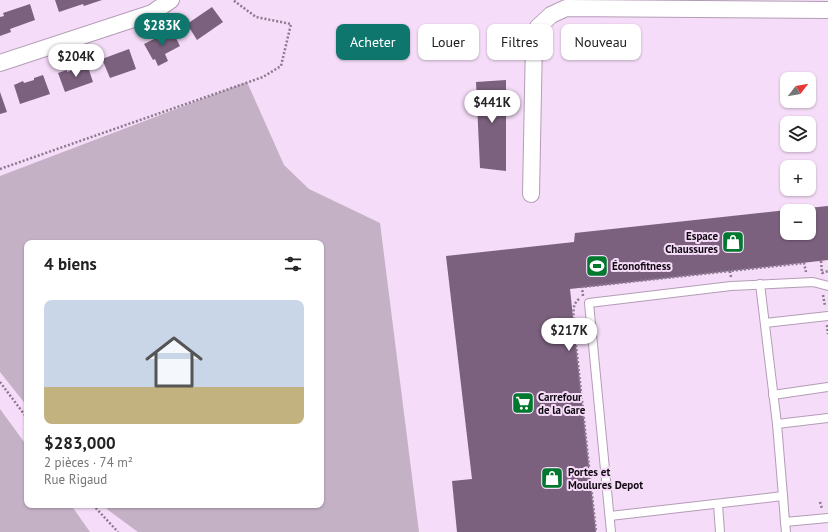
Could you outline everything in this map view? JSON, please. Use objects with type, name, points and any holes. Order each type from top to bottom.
[{"type":"street","points":[[0,63],[152,13],[171,0]]},
{"type":"street","points":[[531,194],[534,42],[538,27],[551,15],[566,8],[828,10]]},
{"type":"lane","points":[[611,532],[589,303],[731,286],[760,284],[813,282],[825,290]]},
{"type":"lane","points":[[760,284],[777,424],[786,532]]},
{"type":"lane","points":[[765,323],[827,314]]},
{"type":"lane","points":[[773,394],[828,387]]},
{"type":"lane","points":[[777,424],[828,418]]},
{"type":"lane","points":[[610,516],[783,496]]},
{"type":"lane","points":[[718,504],[720,532]]},
{"type":"lane","points":[[785,522],[828,518]]},
{"type":"path","points":[[0,169],[263,77],[281,66],[291,24],[256,17],[233,0]]},
{"type":"path","points":[[821,261],[822,272]]},
{"type":"path","points":[[740,270],[804,263],[806,275],[811,274]]},
{"type":"path","points":[[664,278],[730,271]]},
{"type":"path","points":[[817,273],[828,271]]},
{"type":"path","points":[[825,290],[827,314]]},
{"type":"path","points":[[827,329],[828,334]]},
{"type":"path","points":[[0,382],[24,414]]},
{"type":"path","points":[[820,502],[821,506]]},
{"type":"path","points":[[96,508],[118,532]]},
{"type":"shaded area","points":[[247,82],[284,165],[309,189],[380,223],[419,532],[138,532],[108,510],[106,508],[324,508],[324,240],[24,240],[24,402],[0,372],[0,176]]},
{"type":"shaded area","points":[[0,409],[24,442],[24,508],[73,508],[90,532],[0,532]]},
{"type":"building","points":[[55,0],[102,0],[84,6],[83,4],[59,12]]},
{"type":"building","points":[[30,4],[35,20],[10,29],[11,32],[0,36],[0,17],[4,16],[3,13]]},
{"type":"building","points":[[212,7],[223,22],[197,40],[187,24]]},
{"type":"building","points":[[172,30],[180,46],[165,54],[168,61],[158,66],[155,59],[153,60],[144,44]]},
{"type":"building","points":[[129,49],[136,69],[110,78],[102,59]]},
{"type":"building","points":[[87,64],[93,82],[65,92],[58,73],[67,70],[67,72]]},
{"type":"building","points":[[43,75],[50,94],[20,104],[14,85],[23,81],[24,83],[34,80],[34,78]]},
{"type":"building","points":[[506,80],[506,171],[480,168],[476,82]]},
{"type":"building","points":[[0,92],[7,112],[0,114]]},
{"type":"building","name":"Carrefour de la Gare","points":[[828,206],[828,260],[570,289],[596,532],[457,532],[452,481],[472,479],[446,256],[574,242],[575,233],[780,211],[780,240],[816,240],[816,207]]},
{"type":"place","name":"Espace Chaussures","points":[[733,242]]},
{"type":"place","name":"Éconofitness","points":[[597,266]]},
{"type":"place","name":"Carrefour de la Gare","points":[[523,403]]},
{"type":"place","name":"Portes et Moulures Depot","points":[[552,478]]}]
